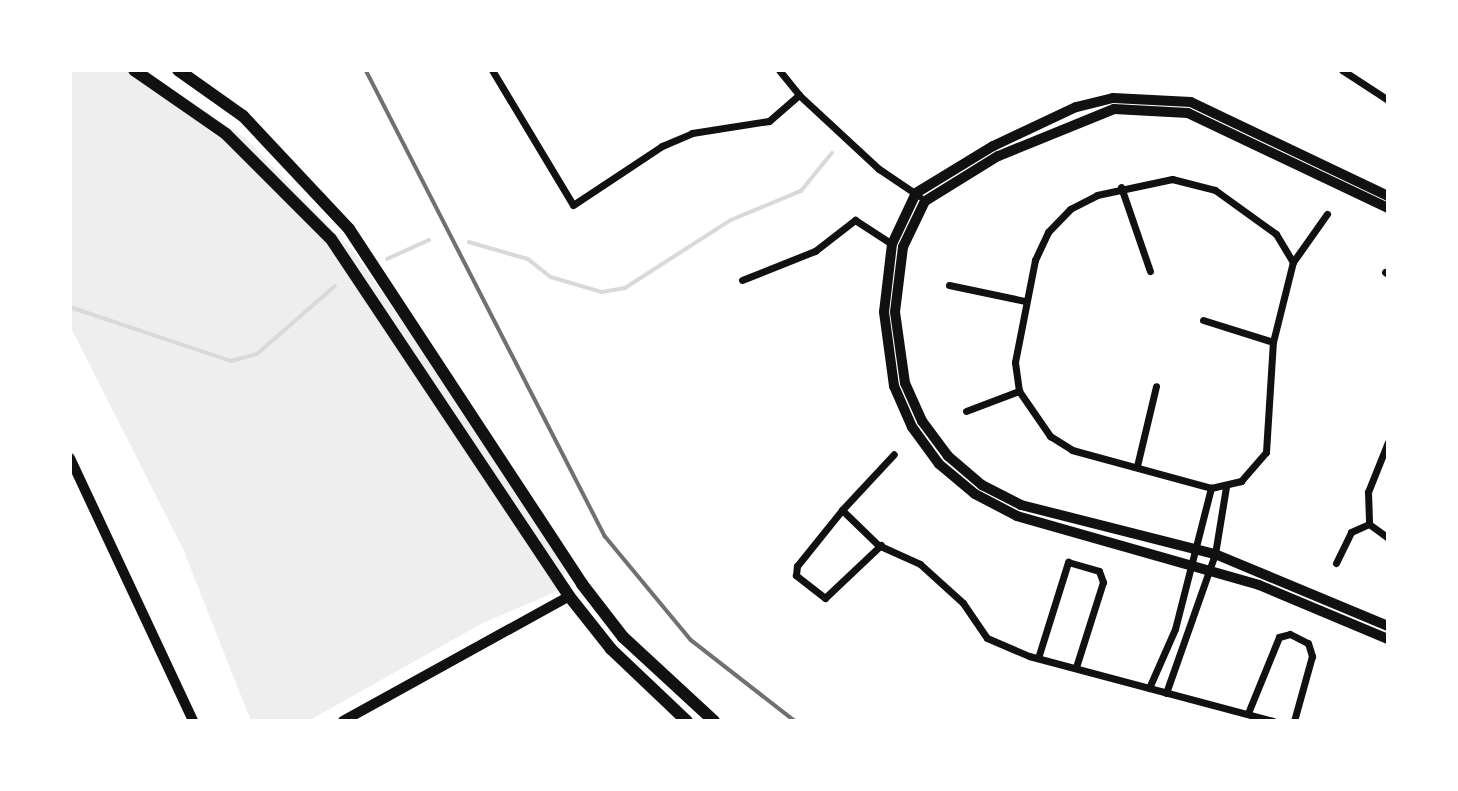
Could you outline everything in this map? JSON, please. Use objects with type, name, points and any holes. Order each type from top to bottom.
[{"type":"main road","points":[[134,70],[226,134],[331,239],[569,596],[611,649],[687,721]]},
{"type":"main road","points":[[178,70],[243,116],[349,229],[582,584],[632,647],[714,721]]},
{"type":"street","points":[[492,70],[573,205],[662,146],[692,133],[769,121],[799,95]]},
{"type":"street","points":[[779,70],[799,95],[879,169],[925,201]]},
{"type":"street","points":[[1342,70],[1388,100]]},
{"type":"street","points":[[1388,196],[1233,118],[1150,96],[1076,107],[947,169],[916,193],[892,244],[885,280],[886,348],[912,426],[939,464],[975,494],[1017,516],[1259,585],[1388,639]]},
{"type":"street","points":[[1388,208],[1228,128],[1149,108],[1080,118],[953,179],[925,201],[896,281],[897,346],[922,421],[948,456],[1021,505],[1215,554],[1388,626]]},
{"type":"street","points":[[1293,262],[1276,234],[1215,190],[1172,179],[1121,187],[1070,209],[1048,232],[1025,301],[1015,362],[1019,391],[1049,436],[1072,450],[1210,488],[1226,487],[1256,468],[1266,452],[1273,342],[1290,295],[1293,262],[1327,214]]},
{"type":"street","points":[[1121,187],[1150,271]]},
{"type":"street","points":[[743,280],[816,251],[855,220],[892,244]]},
{"type":"street","points":[[949,285],[1025,301]]},
{"type":"street","points":[[1203,320],[1273,342]]},
{"type":"street","points":[[1137,466],[1156,386]]},
{"type":"street","points":[[966,411],[1019,391]]},
{"type":"street","points":[[1369,524],[1368,492],[1388,442]]},
{"type":"street","points":[[881,545],[848,583],[825,598],[816,594],[796,575],[797,566],[842,510],[894,454]]},
{"type":"street","points":[[70,458],[193,721]]},
{"type":"street","points":[[1166,693],[1215,554],[1226,487]]},
{"type":"street","points":[[1149,688],[1175,629],[1210,488]]},
{"type":"street","points":[[842,510],[881,545],[920,564],[963,603],[987,638],[1038,658],[1274,721]]},
{"type":"street","points":[[1369,524],[1388,538]]},
{"type":"street","points":[[1336,563],[1351,532],[1369,524]]},
{"type":"street","points":[[1038,658],[1068,562],[1099,571],[1103,582],[1076,667]]},
{"type":"street","points":[[343,721],[569,596]]},
{"type":"street","points":[[1248,713],[1279,638],[1290,634],[1308,643],[1312,656],[1294,721]]},
{"type":"shaded area","points":[[70,70],[142,70],[244,137],[354,252],[567,561],[562,589],[481,624],[308,721],[251,721],[183,549],[70,326]]},
{"type":"waterway","points":[[469,242],[528,259],[551,277],[602,292],[625,288],[731,220],[801,191],[832,153]]},
{"type":"waterway","points":[[387,259],[429,240]]},
{"type":"waterway","points":[[70,307],[231,361],[257,354],[335,286]]},
{"type":"railway","points":[[366,70],[605,536],[691,640],[795,721]]}]
